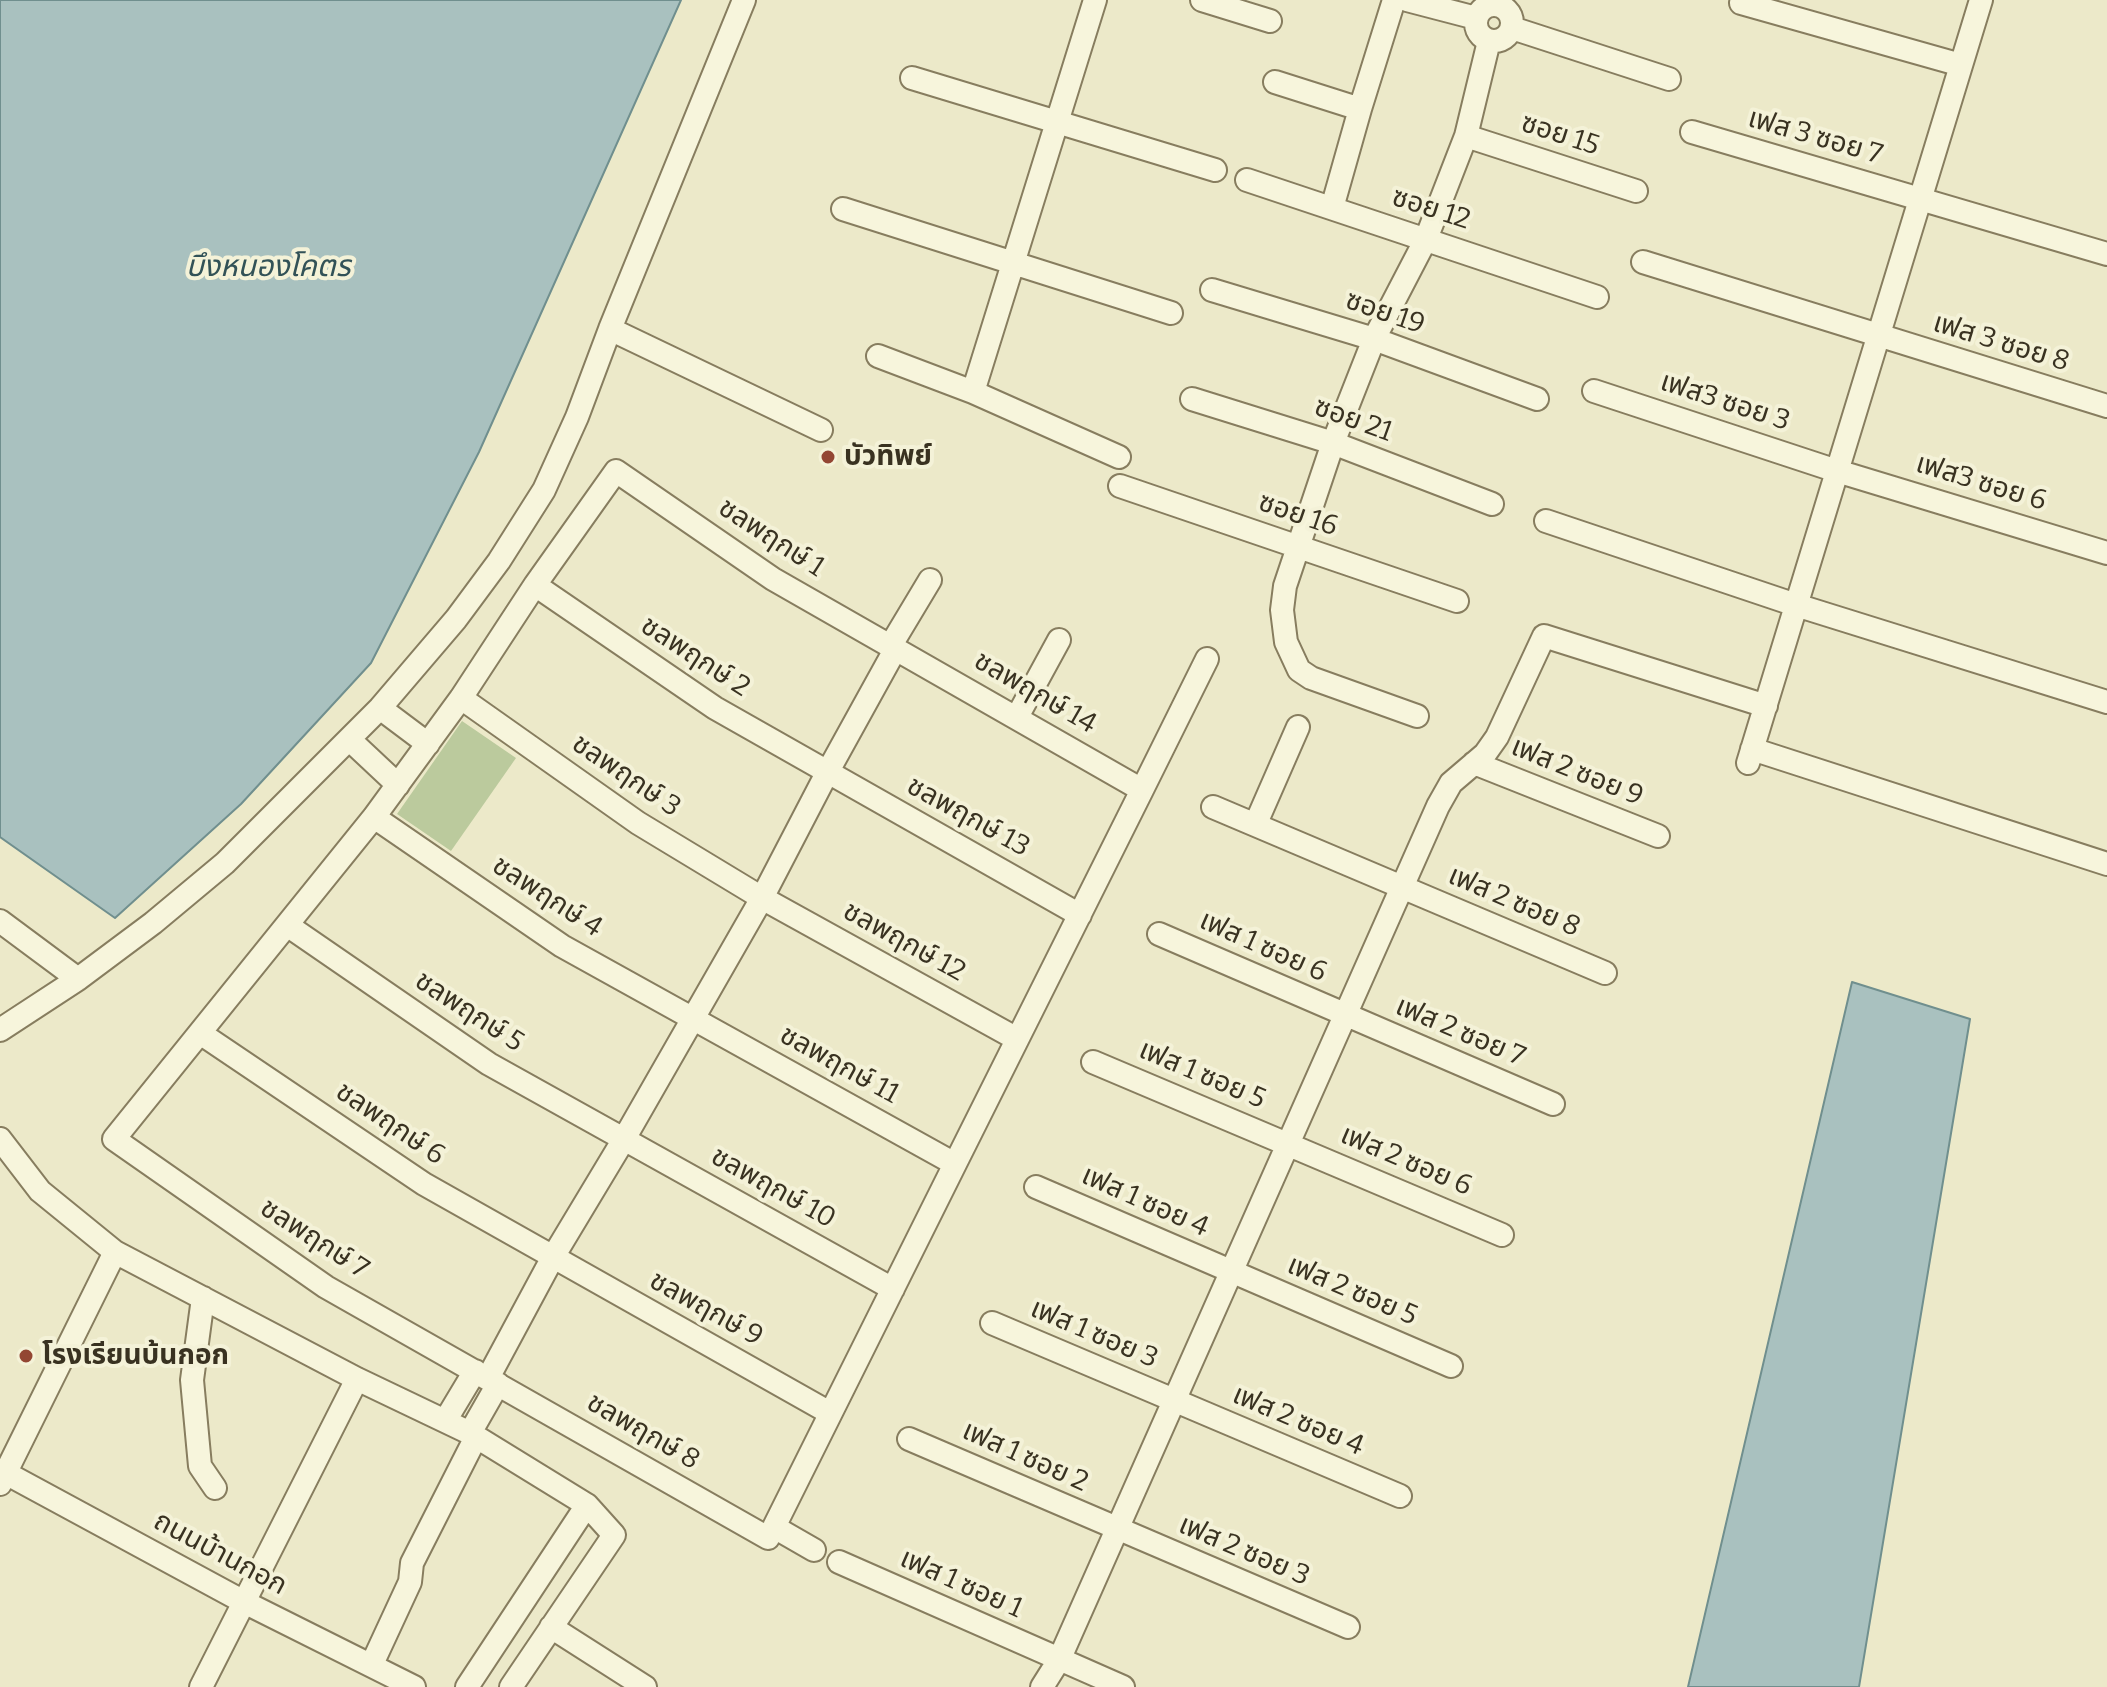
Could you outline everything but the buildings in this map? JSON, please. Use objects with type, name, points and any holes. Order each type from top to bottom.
[{"type":"street","points":[[0,1030],[78,979],[153,923],[225,863],[380,708],[456,619],[499,561],[544,490],[577,417],[744,0]]},
{"type":"street","points":[[973,392],[1095,0]]},
{"type":"street","points":[[1202,0],[1270,21]]},
{"type":"street","points":[[1332,208],[1394,0]]},
{"type":"street","points":[[1407,0],[1476,18]]},
{"type":"street","points":[[1981,0],[1750,756],[2107,864]]},
{"type":"street","points":[[1499,3],[1510,14],[1512,28],[1503,39],[1489,41],[1477,33],[1476,18],[1484,7],[1499,3]]},
{"type":"street","points":[[1741,3],[1961,65]]},
{"type":"street","points":[[1512,28],[1669,79]]},
{"type":"street","points":[[1417,716],[1311,678],[1299,670],[1282,627],[1285,586],[1333,443],[1374,339],[1426,239],[1466,136],[1489,41]]},
{"type":"street","points":[[912,78],[1215,170]]},
{"type":"street","points":[[1275,82],[1360,109]]},
{"type":"street","name":"เฟส 3 ซอย 7","points":[[1692,132],[2107,254]]},
{"type":"street","name":"ซอย 15","points":[[1466,136],[1636,191]]},
{"type":"street","name":"ซอย 12","points":[[1247,180],[1597,297]]},
{"type":"street","points":[[843,209],[1171,313]]},
{"type":"street","name":"เฟส 3 ซอย 8","points":[[1643,262],[2107,406]]},
{"type":"street","name":"ซอย 19","points":[[1212,290],[1374,339],[1537,399]]},
{"type":"street","points":[[610,329],[821,430]]},
{"type":"street","points":[[878,356],[973,392],[1119,457]]},
{"type":"street","name":"เฟส3 ซอย 3","points":[[1594,391],[1837,471]]},
{"type":"street","name":"ซอย 21","points":[[1192,399],[1333,443],[1492,504]]},
{"type":"street","name":"ชลพฤกษ์ 1","points":[[535,585],[616,471],[773,579],[894,647]]},
{"type":"street","name":"เฟส3 ซอย 6","points":[[1837,471],[2107,553]]},
{"type":"street","name":"ซอย 16","points":[[1120,486],[1457,601]]},
{"type":"street","points":[[1546,521],[1796,605],[2107,702]]},
{"type":"street","points":[[372,1664],[410,1582],[412,1563],[473,1435],[487,1378],[553,1257],[762,898],[930,580]]},
{"type":"street","points":[[200,1033],[398,785],[461,698],[535,585]]},
{"type":"street","name":"ชลพฤกษ์ 2","points":[[535,585],[715,708],[827,773]]},
{"type":"street","points":[[1042,1687],[1059,1660],[1400,887],[1447,788],[1490,747],[1506,722],[1544,636],[1766,706]]},
{"type":"street","points":[[1017,717],[1059,640]]},
{"type":"street","name":"ชลพฤกษ์ 14","points":[[894,647],[1142,790]]},
{"type":"street","points":[[771,1533],[1207,659]]},
{"type":"street","name":"ชลพฤกษ์ 3","points":[[461,698],[638,823],[762,898]]},
{"type":"street","points":[[380,708],[428,744]]},
{"type":"street","points":[[1256,823],[1298,727]]},
{"type":"street","points":[[350,740],[398,785]]},
{"type":"street","name":"เฟส 2 ซอย 9","points":[[1474,763],[1658,836]]},
{"type":"street","name":"ชลพฤกษ์ 13","points":[[827,773],[1080,915]]},
{"type":"street","name":"เฟส 2 ซอย 8","points":[[1213,807],[1605,973]]},
{"type":"street","name":"ชลพฤกษ์ 4","points":[[374,817],[562,946],[693,1019]]},
{"type":"street","name":"ชลพฤกษ์ 12","points":[[762,898],[1017,1039]]},
{"type":"street","points":[[0,921],[78,979]]},
{"type":"street","name":"ชลพฤกษ์ 5","points":[[287,925],[489,1064],[624,1139]]},
{"type":"street","name":"เฟส 1 ซอย 6","points":[[1159,934],[1344,1015]]},
{"type":"street","name":"เฟส 2 ซอย 7","points":[[1344,1015],[1553,1104]]},
{"type":"street","name":"ชลพฤกษ์ 11","points":[[693,1019],[955,1164]]},
{"type":"street","name":"ชลพฤกษ์ 7","points":[[200,1033],[114,1139],[326,1287],[487,1378]]},
{"type":"street","name":"ชลพฤกษ์ 6","points":[[200,1033],[424,1184],[553,1257]]},
{"type":"street","name":"เฟส 1 ซอย 5","points":[[1093,1062],[1287,1143]]},
{"type":"street","points":[[0,1139],[40,1191],[115,1252],[357,1379],[473,1435],[587,1505],[614,1535],[511,1687]]},
{"type":"street","name":"ชลพฤกษ์ 10","points":[[624,1139],[893,1289]]},
{"type":"street","name":"เฟส 2 ซอย 6","points":[[1287,1143],[1502,1235]]},
{"type":"street","name":"เฟส 1 ซอย 4","points":[[1036,1187],[1230,1272]]},
{"type":"street","points":[[2,1476],[115,1252]]},
{"type":"street","name":"ชลพฤกษ์ 9","points":[[553,1257],[830,1413]]},
{"type":"street","name":"เฟส 2 ซอย 5","points":[[1230,1272],[1451,1366]]},
{"type":"street","points":[[203,1298],[192,1380],[200,1466],[215,1488]]},
{"type":"street","name":"เฟส 1 ซอย 3","points":[[992,1323],[1173,1401]]},
{"type":"street","points":[[445,1421],[487,1378]]},
{"type":"street","name":"ชลพฤกษ์ 8","points":[[487,1378],[771,1533],[814,1550]]},
{"type":"street","points":[[201,1687],[357,1379]]},
{"type":"street","name":"เฟส 2 ซอย 4","points":[[1173,1401],[1400,1496]]},
{"type":"street","name":"เฟส 1 ซอย 2","points":[[909,1439],[1116,1529]]},
{"type":"street","name":"ถนนบ้านกอก","points":[[2,1476],[414,1687]]},
{"type":"street","points":[[467,1687],[587,1505]]},
{"type":"street","name":"เฟส 2 ซอย 3","points":[[1116,1529],[1348,1627]]},
{"type":"street","name":"เฟส 1 ซอย 1","points":[[839,1562],[1123,1687]]},
{"type":"street","points":[[551,1627],[645,1687]]},
{"type":"green space","points":[[462,721],[516,758],[451,851],[397,814]]},
{"type":"water","name":"บึงหนองโคตร","points":[[0,0],[681,0],[479,452],[371,663],[241,804],[115,918],[0,837]]},
{"type":"water","points":[[1852,982],[1970,1019],[1859,1687],[1688,1687]]},
{"type":"place","name":"บัวทิพย์","points":[[828,457]]},
{"type":"place","name":"โรงเรียนบ้นกอก","points":[[26,1356]]}]
